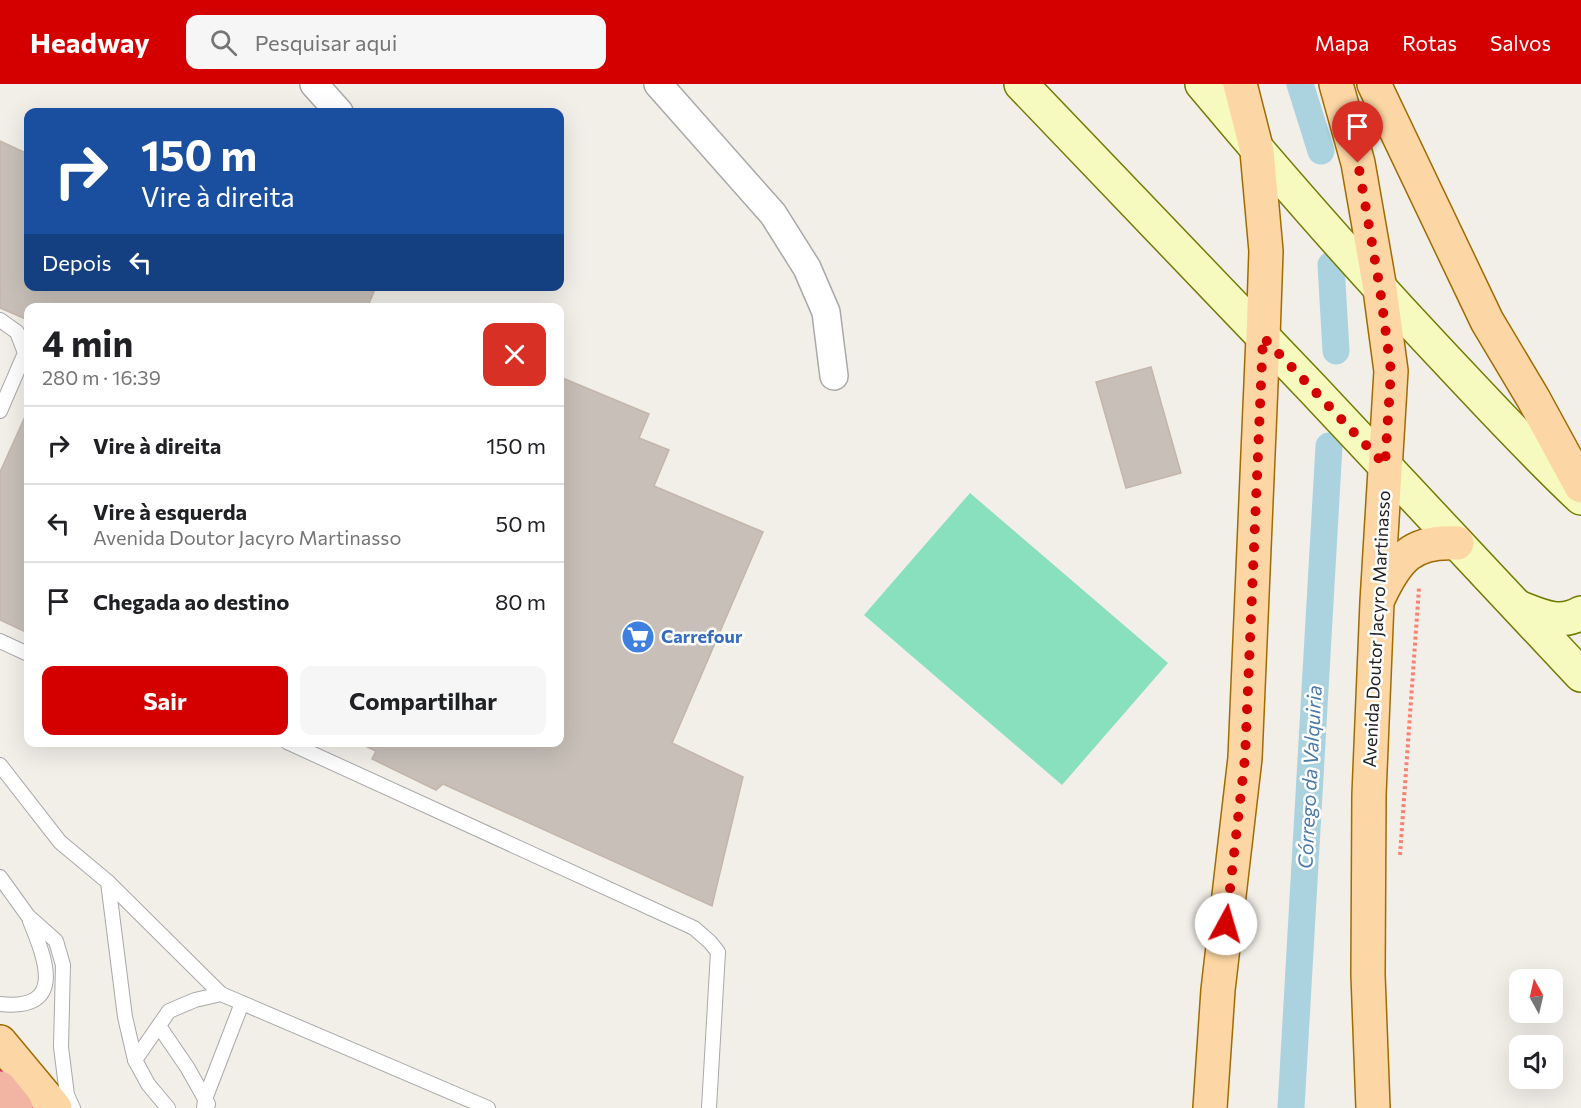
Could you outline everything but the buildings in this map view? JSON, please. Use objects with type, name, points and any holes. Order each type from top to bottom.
[{"type":"highway","points":[[0,1088],[16,1108]]},
{"type":"main road","points":[[1022,84],[1385,465],[1581,675]]},
{"type":"main road","points":[[1202,84],[1257,151],[1380,289],[1542,462],[1581,498]]},
{"type":"main road","points":[[1210,1108],[1218,990],[1245,758],[1266,251],[1257,151],[1240,84]]},
{"type":"main road","name":"Avenida Doutor Jacyro Martinasso","points":[[1336,84],[1358,163],[1380,289],[1391,371],[1377,602],[1368,854],[1368,975],[1373,1108]]},
{"type":"main road","points":[[1374,84],[1487,321],[1533,398],[1581,486]]},
{"type":"main road","points":[[1377,602],[1388,578],[1403,559],[1417,547],[1437,541],[1457,543]]},
{"type":"main road","points":[[1518,608],[1551,620],[1573,618],[1581,614]]},
{"type":"main road","points":[[0,1042],[55,1108]]},
{"type":"street","points":[[314,84],[335,108]]},
{"type":"street","points":[[658,84],[773,214],[807,268],[826,312],[834,376]]},
{"type":"lane","points":[[0,320],[16,332],[24,351]]},
{"type":"lane","points":[[0,411],[24,355]]},
{"type":"lane","points":[[0,641],[24,652]]},
{"type":"lane","points":[[298,747],[694,928],[710,942],[718,952],[709,1108]]},
{"type":"lane","points":[[0,765],[60,842],[108,882],[220,994],[488,1108]]},
{"type":"lane","points":[[0,877],[28,916],[56,941],[63,965],[61,1047],[67,1095],[73,1108]]},
{"type":"lane","points":[[108,882],[125,1017],[135,1060],[148,1084],[168,1108]]},
{"type":"lane","points":[[0,1004],[18,1006],[32,1001],[45,988],[47,970],[42,950],[28,916]]},
{"type":"lane","points":[[135,1060],[169,1011],[195,1000],[220,994]]},
{"type":"lane","points":[[206,1105],[242,1003]]},
{"type":"lane","points":[[159,1026],[206,1105]]},
{"type":"path","points":[[1400,863],[1419,586]]},
{"type":"green space","points":[[970,493],[1168,663],[1062,785],[864,615]]},
{"type":"waterway","points":[[1300,84],[1321,151]]},
{"type":"waterway","name":"Córrego da Valquiria","points":[[1331,265],[1336,351]]},
{"type":"waterway","name":"Córrego da Valquiria","points":[[1291,1108],[1329,446]]},
{"type":"place","name":"Carrefour","points":[[638,637]]},
{"type":"route","points":[[1226,924],[1245,758],[1263,337],[1385,465],[1391,371],[1380,289],[1358,163]]}]
